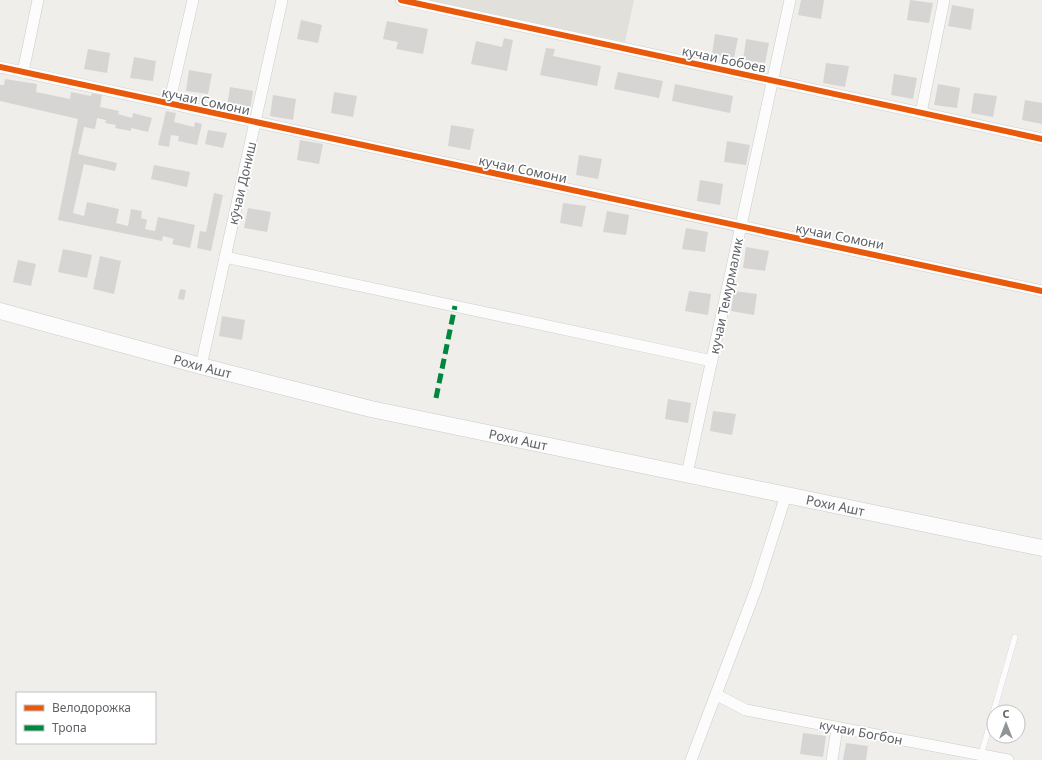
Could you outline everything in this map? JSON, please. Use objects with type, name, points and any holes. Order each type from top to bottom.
[{"type":"main road","name":"Рохи Ашт","points":[[0,311],[201,366],[371,409],[1042,548]]},
{"type":"street","points":[[23,72],[38,0]]},
{"type":"street","points":[[169,104],[193,0]]},
{"type":"street","name":"кӯчаи Дониш","points":[[201,366],[282,0]]},
{"type":"street","name":"кучаи Бобоев","points":[[402,0],[1042,139]]},
{"type":"street","name":"кучаи Темурмалик","points":[[687,474],[790,0]]},
{"type":"street","points":[[921,113],[944,0]]},
{"type":"street","name":"кучаи Сомони","points":[[0,67],[741,228],[876,254],[1042,291]]},
{"type":"street","points":[[225,257],[712,362]]},
{"type":"street","points":[[691,760],[717,695],[756,589],[786,495]]},
{"type":"street","name":"кучаи Богбон","points":[[717,695],[746,710],[981,757],[1008,760]]},
{"type":"street","points":[[832,760],[837,728]]},
{"type":"lane","points":[[981,757],[1015,636]]},
{"type":"shaded area","points":[[427,0],[634,0],[625,42]]},
{"type":"building","points":[[801,0],[824,0],[821,19],[798,15]]},
{"type":"building","points":[[910,0],[933,3],[929,23],[907,20]]},
{"type":"building","points":[[952,5],[974,9],[971,30],[948,26]]},
{"type":"building","points":[[301,20],[322,25],[318,43],[297,39]]},
{"type":"building","points":[[387,21],[428,29],[423,54],[396,49],[398,42],[383,39]]},
{"type":"building","points":[[715,34],[738,38],[734,58],[712,54]]},
{"type":"building","points":[[504,38],[513,40],[507,71],[471,64],[476,41],[502,47]]},
{"type":"building","points":[[746,39],[769,43],[765,63],[743,60]]},
{"type":"building","points":[[546,48],[555,49],[553,56],[601,66],[597,86],[540,75]]},
{"type":"building","points":[[88,49],[110,53],[107,73],[84,69]]},
{"type":"building","points":[[134,57],[156,61],[153,81],[130,78]]},
{"type":"building","points":[[826,63],[849,66],[845,87],[823,83]]},
{"type":"building","points":[[189,70],[212,74],[208,94],[186,91]]},
{"type":"building","points":[[618,72],[663,81],[659,98],[614,89]]},
{"type":"building","points":[[894,74],[917,78],[913,99],[891,95]]},
{"type":"building","points":[[5,79],[37,84],[36,92],[70,99],[71,92],[91,96],[92,93],[102,95],[100,107],[119,111],[118,114],[132,118],[133,113],[152,118],[148,132],[131,128],[131,131],[115,128],[116,125],[105,123],[106,120],[97,118],[95,129],[84,127],[78,154],[117,163],[115,171],[84,164],[73,213],[84,216],[87,202],[119,209],[116,223],[128,226],[131,209],[142,211],[141,218],[147,220],[145,229],[155,231],[158,217],[195,225],[190,248],[172,244],[174,239],[163,236],[162,241],[58,220],[78,119],[0,101],[0,85],[4,85]]},
{"type":"building","points":[[675,84],[733,96],[730,113],[672,101]]},
{"type":"building","points":[[938,84],[960,88],[957,108],[934,105]]},
{"type":"building","points":[[230,87],[253,91],[250,111],[227,107]]},
{"type":"building","points":[[334,92],[357,96],[353,117],[331,113]]},
{"type":"building","points":[[974,93],[997,96],[993,117],[971,113]]},
{"type":"building","points":[[273,95],[296,99],[293,120],[270,116]]},
{"type":"building","points":[[1025,100],[1042,103],[1042,124],[1022,120]]},
{"type":"building","points":[[166,111],[176,113],[174,122],[194,127],[195,122],[202,124],[197,145],[178,141],[179,136],[171,135],[169,147],[158,145]]},
{"type":"building","points":[[451,125],[474,129],[470,150],[448,146]]},
{"type":"building","points":[[208,130],[227,133],[223,148],[205,144]]},
{"type":"building","points":[[300,140],[323,144],[319,164],[297,160]]},
{"type":"building","points":[[727,141],[750,145],[746,165],[724,162]]},
{"type":"building","points":[[579,155],[602,159],[598,179],[576,175]]},
{"type":"building","points":[[154,165],[190,172],[187,187],[151,179]]},
{"type":"building","points":[[700,180],[723,184],[720,205],[697,201]]},
{"type":"building","points":[[214,193],[223,195],[211,251],[197,248],[200,231],[206,232]]},
{"type":"building","points":[[563,203],[586,206],[582,227],[560,223]]},
{"type":"building","points":[[248,208],[271,212],[267,232],[244,228]]},
{"type":"building","points":[[607,211],[629,215],[626,235],[603,232]]},
{"type":"building","points":[[686,228],[708,232],[705,252],[682,249]]},
{"type":"building","points":[[746,247],[769,251],[765,271],[743,268]]},
{"type":"building","points":[[63,249],[92,255],[87,278],[58,272]]},
{"type":"building","points":[[100,256],[121,261],[114,294],[93,289]]},
{"type":"building","points":[[18,260],[36,264],[31,286],[13,282]]},
{"type":"building","points":[[180,289],[186,290],[184,300],[178,299]]},
{"type":"building","points":[[689,291],[711,294],[708,315],[685,311]]},
{"type":"building","points":[[734,291],[757,294],[754,315],[731,311]]},
{"type":"building","points":[[222,316],[245,320],[242,340],[219,336]]},
{"type":"building","points":[[668,399],[691,403],[688,423],[665,419]]},
{"type":"building","points":[[713,411],[736,414],[732,435],[710,431]]},
{"type":"building","points":[[803,733],[826,736],[823,757],[800,754]]},
{"type":"building","points":[[846,743],[868,746],[866,760],[843,760]]},
{"type":"marked path","points":[[436,398],[455,306]]},
{"type":"cycle path","points":[[401,0],[1042,139]]},
{"type":"cycle path","points":[[0,67],[1042,291]]}]
